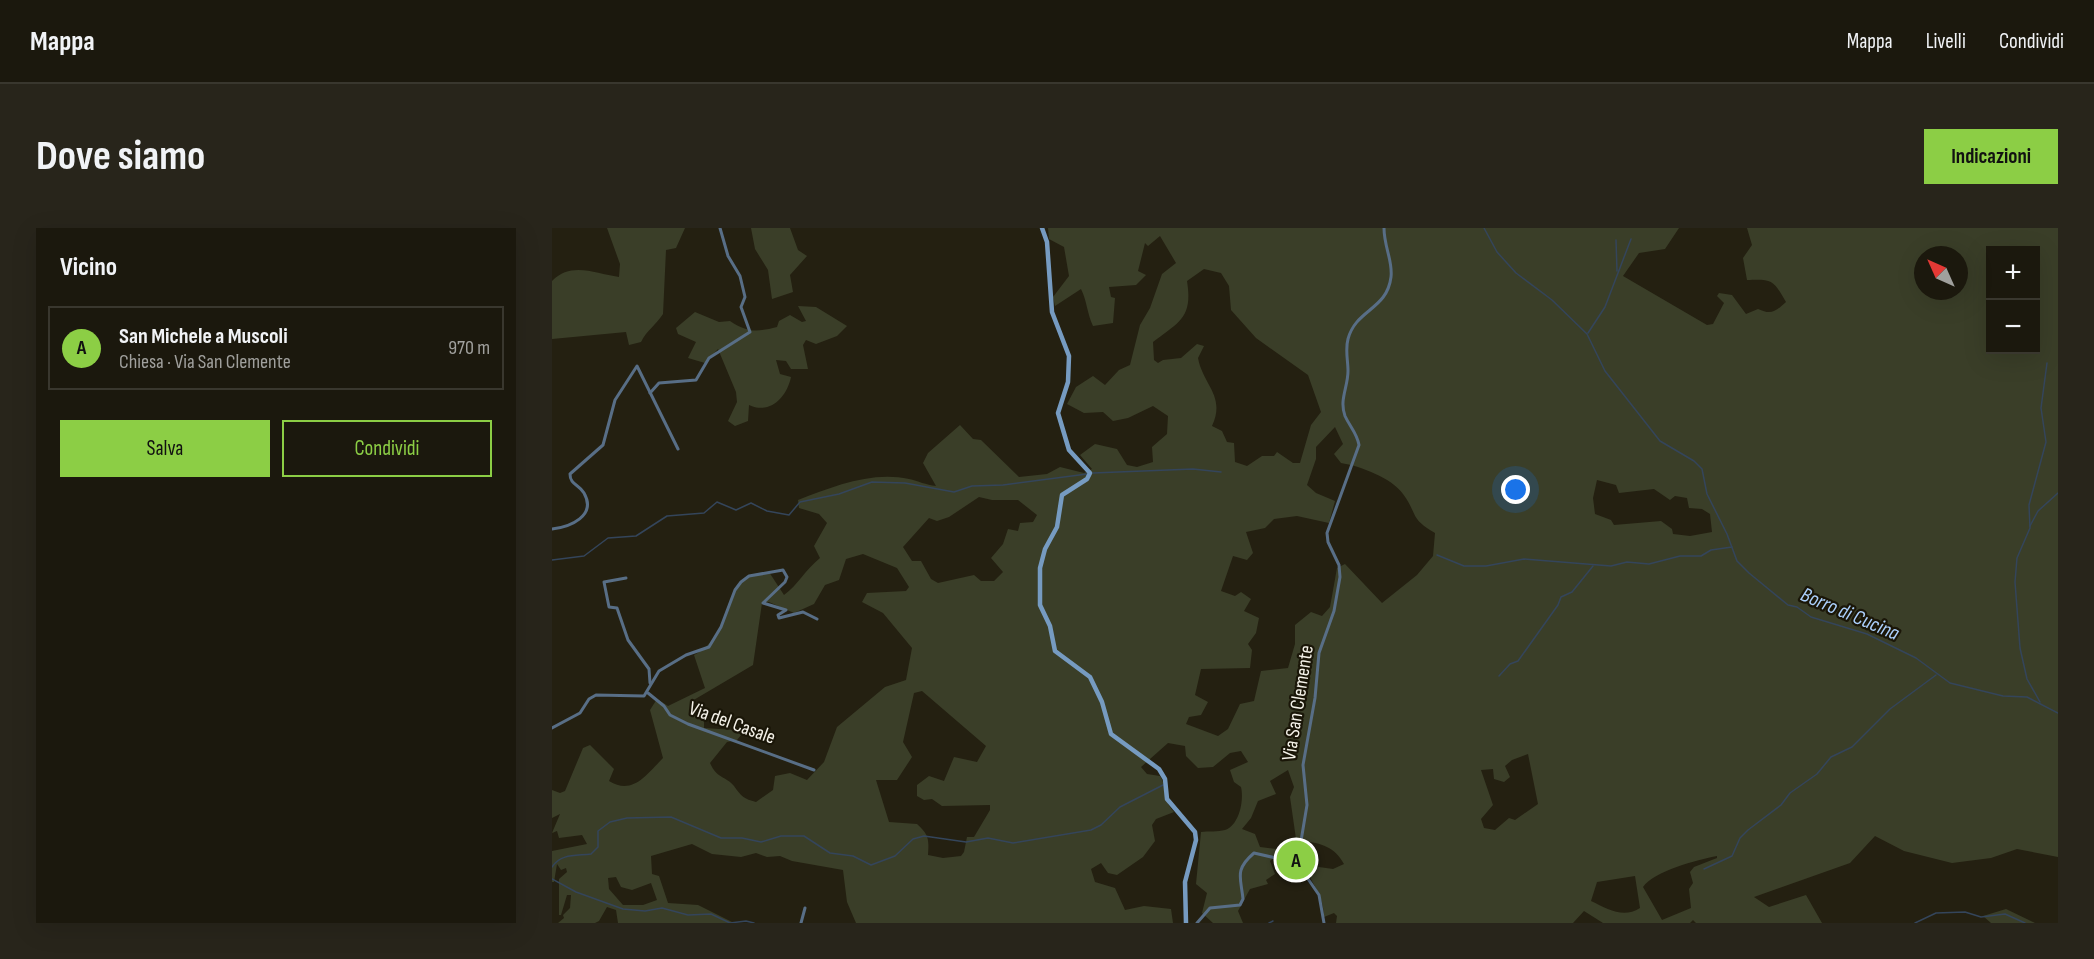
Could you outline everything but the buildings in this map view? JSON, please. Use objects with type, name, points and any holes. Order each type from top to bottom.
[{"type":"main road","points":[[1042,228],[1047,242],[1052,312],[1069,356],[1068,382],[1058,413],[1068,450],[1090,472],[1087,478],[1065,492],[1060,500],[1057,527],[1045,549],[1040,568],[1040,605],[1050,626],[1055,651],[1090,677],[1102,702],[1110,731],[1159,769],[1165,779],[1167,800],[1195,832],[1196,844],[1185,882],[1186,923]]},
{"type":"street","points":[[650,393],[659,383],[696,380],[709,358],[750,332],[741,307],[745,297],[740,276],[728,256],[720,228]]},
{"type":"street","name":"Via San Clemente","points":[[1324,923],[1319,895],[1307,879],[1300,853],[1307,805],[1303,765],[1315,698],[1319,653],[1334,611],[1340,577],[1340,565],[1329,546],[1327,533],[1359,445],[1358,437],[1345,415],[1342,396],[1348,373],[1347,341],[1359,319],[1382,301],[1389,287],[1392,266],[1384,245],[1384,228]]},
{"type":"street","points":[[552,529],[574,524],[585,514],[587,504],[584,492],[572,482],[570,474],[603,445],[615,400],[637,366],[678,449]]},
{"type":"street","points":[[552,728],[580,713],[590,699],[596,695],[635,698],[648,693],[658,670],[686,655],[709,647],[721,627],[735,590],[749,576],[783,570],[787,577],[786,582],[763,603],[786,610],[778,615],[779,618],[803,612],[817,618]]},
{"type":"street","points":[[626,578],[604,582],[609,607],[617,608],[628,640],[649,669],[650,685]]},
{"type":"street","name":"Via del Casale","points":[[648,693],[664,706],[670,715],[688,724],[814,770]]},
{"type":"street","points":[[1197,923],[1210,908],[1240,905],[1243,899],[1239,887],[1240,873],[1254,852],[1276,858],[1300,853]]},
{"type":"street","points":[[801,923],[805,908]]},
{"type":"green space","points":[[607,228],[685,228],[676,248],[666,250],[663,314],[641,342],[629,345],[626,332],[552,339],[552,281],[560,275],[576,270],[619,277],[620,264]]},
{"type":"green space","points":[[751,228],[790,228],[798,250],[807,256],[790,275],[793,292],[772,299],[768,270],[755,249]]},
{"type":"green space","points":[[1048,228],[1679,228],[1665,249],[1639,253],[1623,276],[1707,325],[1713,324],[1724,303],[1717,296],[1719,293],[1732,295],[1746,314],[1758,309],[1773,312],[1786,302],[1771,282],[1747,280],[1743,258],[1752,245],[1747,228],[2058,228],[2058,857],[2017,849],[1991,858],[1952,863],[1904,851],[1875,836],[1850,863],[1754,897],[1769,907],[1806,895],[1822,923],[1696,923],[1693,920],[1690,923],[1603,923],[1584,911],[1573,923],[1336,923],[1337,916],[1334,913],[1324,917],[1319,895],[1305,865],[1333,869],[1344,864],[1327,847],[1303,841],[1294,849],[1270,861],[1275,874],[1266,880],[1268,884],[1250,889],[1238,911],[1243,923],[1213,923],[1202,913],[1207,893],[1196,884],[1201,832],[1225,830],[1234,823],[1240,811],[1242,792],[1241,787],[1234,782],[1230,770],[1248,762],[1241,751],[1230,753],[1213,767],[1198,768],[1186,756],[1185,746],[1168,743],[1141,767],[1147,774],[1160,776],[1167,801],[1174,812],[1156,819],[1152,825],[1155,841],[1143,857],[1117,875],[1108,873],[1101,863],[1091,869],[1095,882],[1115,888],[1125,910],[1144,906],[1171,909],[1173,923],[856,923],[847,902],[843,870],[792,861],[780,856],[767,857],[756,853],[741,857],[712,854],[692,844],[651,856],[652,874],[659,876],[668,903],[698,905],[734,923],[618,923],[616,910],[607,907],[599,921],[595,923],[558,923],[570,908],[571,895],[567,895],[561,915],[559,915],[559,879],[567,872],[566,868],[561,870],[557,864],[554,882],[552,882],[552,851],[587,844],[582,835],[559,838],[557,831],[552,833],[560,814],[552,818],[552,790],[560,793],[565,791],[583,748],[590,745],[614,769],[609,781],[618,785],[632,785],[639,781],[663,758],[650,710],[657,699],[668,706],[705,688],[694,655],[706,647],[715,636],[734,591],[741,582],[750,576],[769,572],[784,595],[820,558],[814,546],[827,523],[819,514],[799,508],[798,500],[852,482],[880,477],[909,479],[936,486],[923,463],[928,453],[960,425],[973,439],[981,440],[1019,477],[1047,474],[1060,467],[1084,473],[1092,469],[1080,455],[1095,444],[1117,449],[1127,465],[1137,467],[1153,462],[1152,447],[1167,434],[1168,416],[1153,406],[1128,418],[1113,421],[1103,412],[1084,413],[1067,404],[1076,387],[1093,376],[1105,385],[1119,370],[1130,365],[1140,325],[1150,308],[1162,274],[1176,263],[1160,236],[1148,246],[1145,243],[1138,271],[1146,275],[1136,285],[1109,287],[1111,297],[1115,298],[1113,323],[1093,326],[1081,289],[1055,306],[1053,297],[1069,276],[1064,247],[1049,239]],"holes":[[[1204,269],[1221,273],[1229,286],[1231,310],[1256,338],[1308,375],[1321,412],[1311,425],[1300,463],[1293,463],[1277,452],[1274,456],[1262,456],[1247,466],[1235,462],[1234,443],[1227,442],[1222,431],[1212,426],[1216,416],[1215,398],[1198,358],[1204,346],[1197,344],[1181,358],[1163,360],[1158,363],[1154,360],[1153,342],[1177,324],[1186,311],[1187,281]],[[1335,427],[1343,444],[1334,454],[1341,463],[1375,474],[1398,488],[1417,519],[1435,533],[1433,556],[1417,575],[1382,603],[1345,564],[1337,568],[1330,607],[1322,616],[1311,612],[1295,625],[1295,644],[1288,668],[1261,671],[1254,701],[1240,704],[1228,729],[1218,736],[1186,724],[1189,717],[1201,715],[1208,702],[1195,695],[1201,669],[1250,668],[1252,650],[1248,644],[1256,633],[1259,618],[1244,611],[1251,599],[1241,592],[1235,596],[1221,591],[1233,556],[1247,560],[1253,553],[1246,532],[1265,528],[1274,519],[1297,516],[1329,523],[1335,501],[1316,493],[1307,485],[1316,459],[1316,447]],[[1597,480],[1616,485],[1619,493],[1654,489],[1670,500],[1675,496],[1687,498],[1689,508],[1702,509],[1710,514],[1712,532],[1690,536],[1673,534],[1672,529],[1661,521],[1614,525],[1611,520],[1595,514],[1593,498]],[[979,497],[992,500],[1018,500],[1037,515],[1033,522],[1020,523],[1018,531],[1008,529],[1003,544],[991,558],[1003,572],[994,581],[981,581],[974,575],[938,583],[931,579],[921,561],[912,561],[903,547],[929,518],[937,521],[949,517]],[[863,554],[897,568],[909,587],[906,591],[867,593],[862,602],[883,613],[912,648],[906,680],[885,687],[837,727],[824,762],[807,780],[790,773],[775,776],[773,790],[756,802],[748,800],[719,775],[710,763],[727,742],[737,740],[741,735],[735,730],[704,728],[704,722],[692,701],[753,665],[762,603],[769,602],[794,613],[814,604],[825,585],[839,580],[846,559]],[[922,691],[986,746],[977,762],[954,757],[944,781],[929,776],[917,785],[917,796],[924,800],[932,799],[942,806],[990,805],[990,810],[974,837],[967,837],[961,856],[943,858],[928,855],[927,838],[917,824],[889,822],[876,780],[897,780],[912,757],[903,742],[914,693]],[[1528,754],[1538,804],[1515,820],[1509,818],[1495,830],[1484,828],[1481,819],[1493,805],[1481,770],[1493,769],[1494,779],[1504,782],[1510,777],[1505,766],[1512,760]],[[1288,770],[1294,787],[1290,797],[1296,839],[1286,850],[1260,847],[1255,834],[1242,829],[1251,818],[1258,801],[1276,794],[1270,781]],[[1717,856],[1717,858],[1694,867],[1690,872],[1693,883],[1689,889],[1691,908],[1662,920],[1643,887],[1666,871]],[[1635,876],[1640,908],[1622,913],[1609,910],[1591,901],[1597,882]],[[616,877],[621,887],[632,890],[651,883],[657,900],[643,905],[623,905],[609,889],[608,878]]]},
{"type":"green space","points":[[798,306],[816,307],[847,326],[837,336],[816,344],[806,340],[803,345],[808,369],[791,369],[786,361],[776,360],[780,374],[791,377],[786,391],[770,406],[764,408],[749,405],[748,421],[735,426],[728,421],[737,402],[736,392],[718,349],[705,363],[688,358],[696,342],[678,334],[676,328],[695,312],[719,322],[730,321],[742,328],[764,330],[777,327],[779,321],[790,315],[802,322],[806,321]]},
{"type":"green space","points":[[2006,909],[2035,923],[1991,923],[1983,916]]},
{"type":"waterway","name":"Borro di Cucina","points":[[1484,228],[1497,252],[1516,273],[1552,300],[1587,334],[1605,371],[1660,441],[1694,461],[1702,469],[1707,494],[1727,534],[1737,561],[1749,573],[1788,605],[1797,607],[1811,617],[1867,634],[1916,658],[1950,683],[2003,696],[2027,697],[2058,713]]},
{"type":"waterway","points":[[1588,333],[1605,307],[1631,239]]},
{"type":"waterway","points":[[1616,240],[1617,271]]},
{"type":"waterway","points":[[2040,702],[2027,679],[2020,648],[2015,582],[2017,558],[2030,528],[2029,505],[2046,442],[2041,408],[2047,363]]},
{"type":"waterway","points":[[1093,473],[1193,469],[1221,472]]},
{"type":"waterway","points":[[552,560],[584,556],[608,538],[636,536],[667,516],[704,513],[717,502],[736,510],[751,503],[767,511],[789,515],[800,502],[839,494],[872,482],[905,483],[954,492],[972,486],[1003,485],[1087,474]]},
{"type":"waterway","points":[[2030,526],[2038,511],[2058,493]]},
{"type":"waterway","points":[[1437,555],[1464,566],[1486,566],[1524,559],[1611,566],[1627,562],[1649,564],[1680,556],[1701,556],[1711,550],[1732,547]]},
{"type":"waterway","points":[[1499,676],[1510,664],[1518,661],[1558,605],[1561,597],[1572,592],[1593,566]]},
{"type":"waterway","points":[[1704,869],[1732,856],[1740,838],[1748,830],[1781,805],[1790,793],[1817,774],[1831,757],[1852,747],[1890,709],[1936,675]]},
{"type":"waterway","points":[[552,867],[565,857],[591,854],[598,847],[598,831],[610,822],[627,818],[671,817],[721,838],[742,838],[761,842],[781,836],[804,836],[830,853],[853,856],[871,865],[895,856],[913,839],[924,836],[966,842],[988,838],[1013,843],[1091,830],[1101,825],[1120,807],[1163,785]]},
{"type":"waterway","points":[[552,879],[576,892],[623,909],[645,911],[662,908],[688,915],[711,914],[730,923],[746,921],[754,923]]},
{"type":"waterway","points":[[1915,923],[1936,913],[1965,912],[1981,917],[2005,914],[2025,923]]},
{"type":"waterway","points":[[1269,923],[1273,921]]},
{"type":"place","name":"San Michele a Muscoli","points":[[1296,860]]}]
